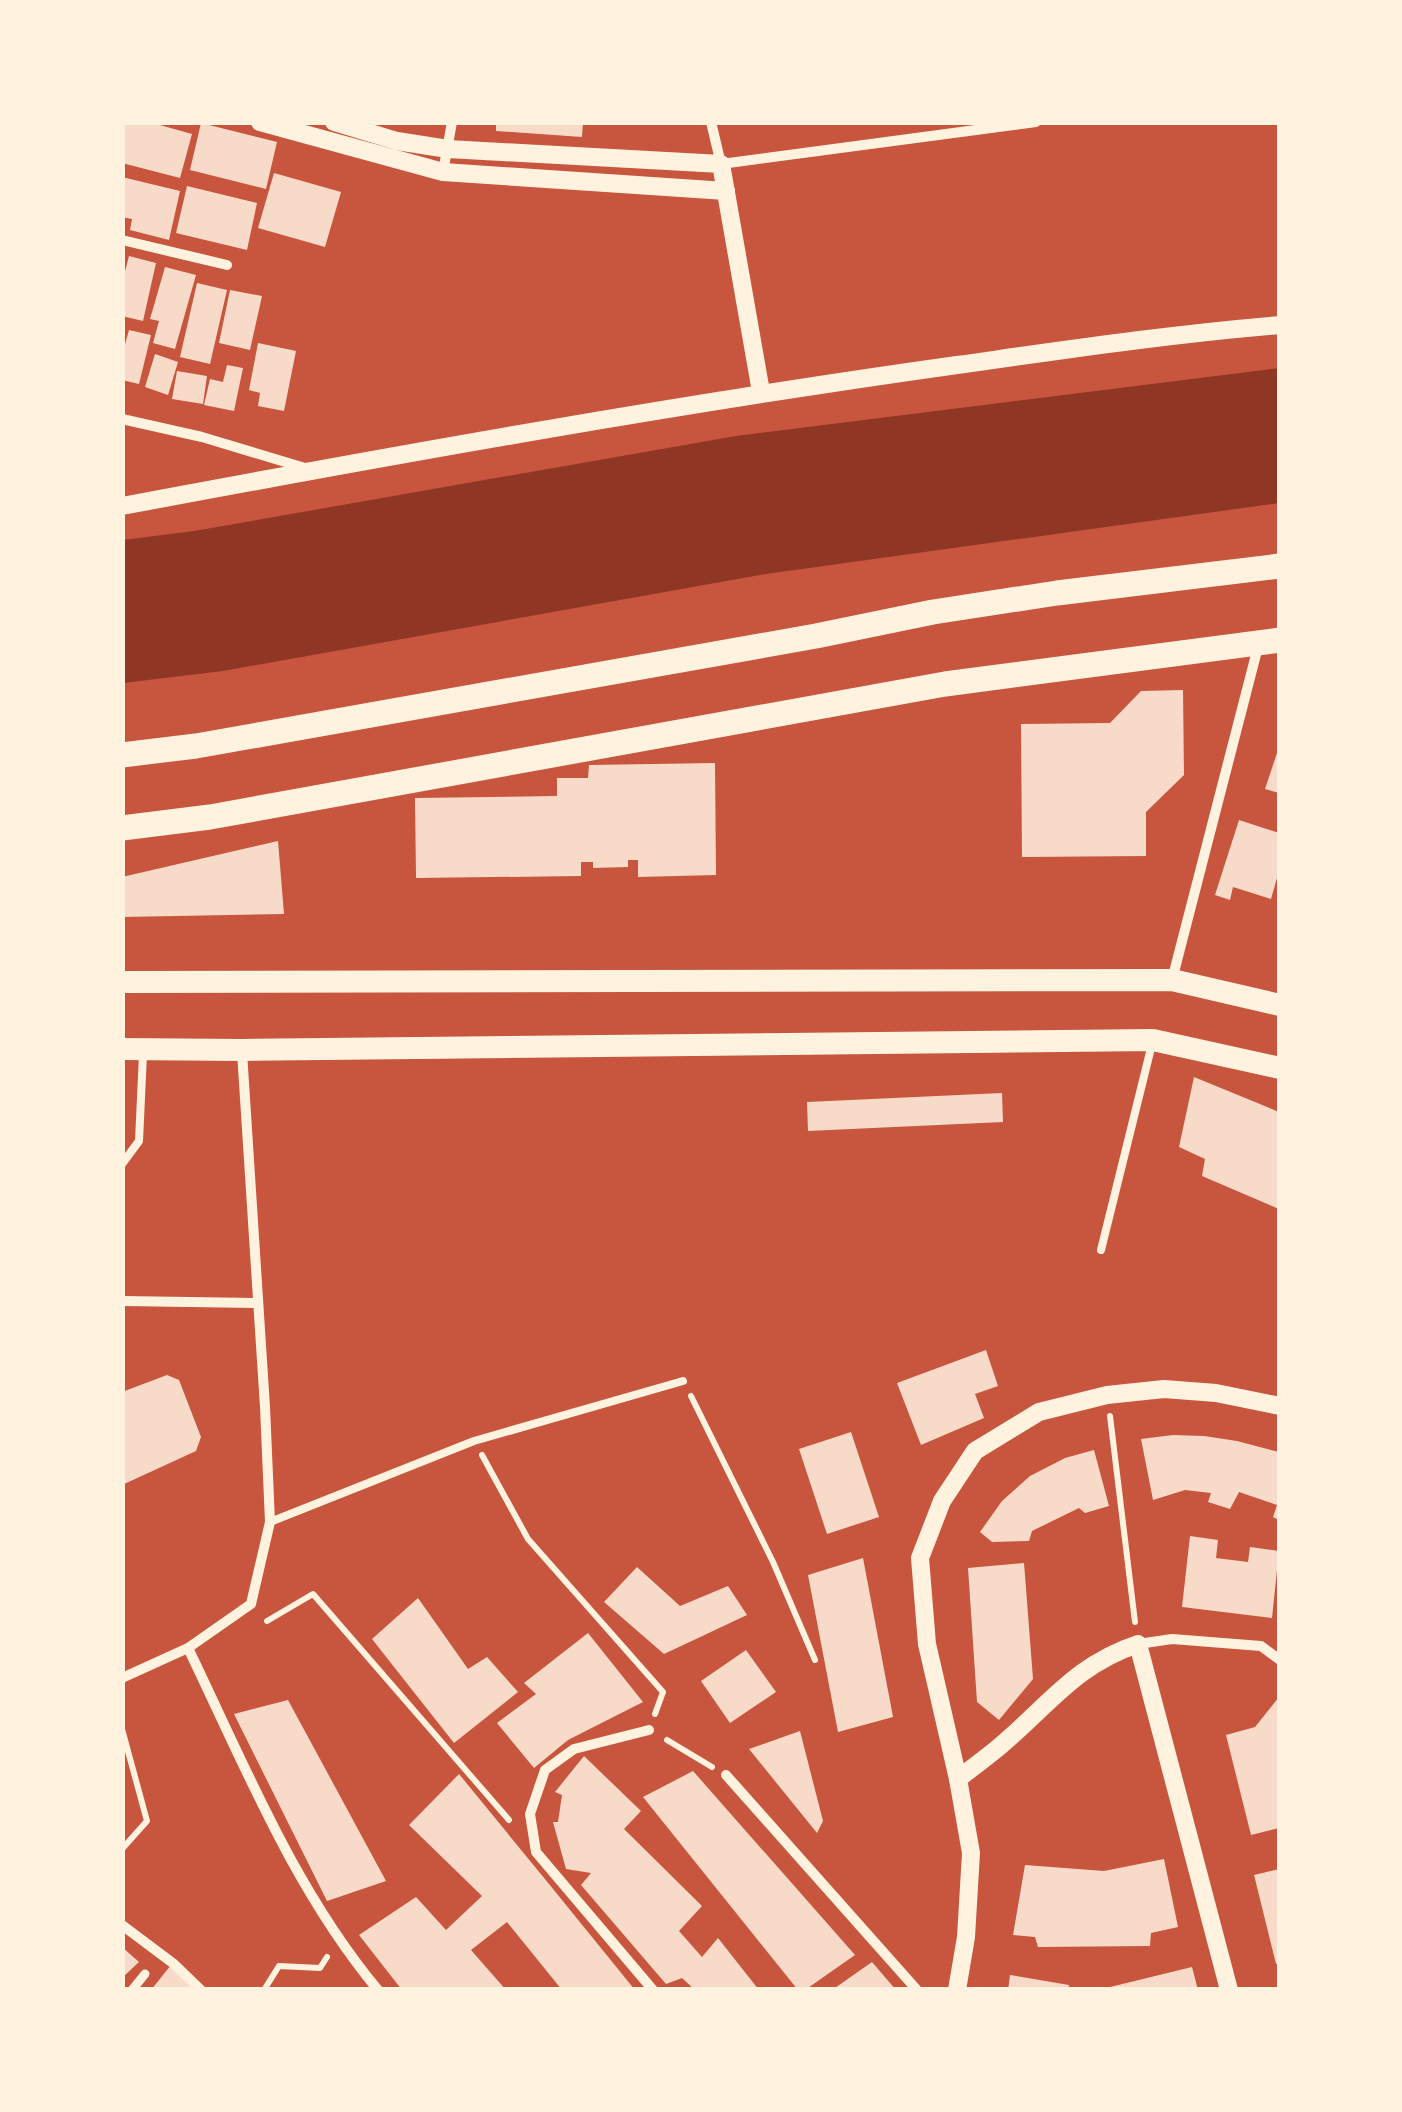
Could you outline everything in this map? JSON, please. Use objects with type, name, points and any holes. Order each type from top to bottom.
[{"type":"highway","points":[[122,756],[816,636],[933,612],[1280,566]]},
{"type":"highway","points":[[122,828],[210,817],[945,684],[1270,641]]},
{"type":"highway","points":[[122,982],[1172,980],[1280,1005]]},
{"type":"highway","points":[[133,1050],[1154,1040],[1280,1068]]},
{"type":"street","points":[[260,122],[444,172],[726,191]]},
{"type":"street","points":[[334,122],[397,141],[448,150],[721,164],[1036,122]]},
{"type":"street","points":[[444,172],[452,122]]},
{"type":"street","points":[[710,122],[721,164],[761,392]]},
{"type":"street","points":[[122,240],[227,265]]},
{"type":"street","points":[[122,506],[761,392],[1202,331],[1280,325]]},
{"type":"street","points":[[122,419],[202,437],[311,470]]},
{"type":"street","points":[[1172,980],[1270,641]]},
{"type":"street","points":[[122,1678],[188,1648],[251,1604],[270,1522],[242,1050]]},
{"type":"street","points":[[122,1301],[258,1303]]},
{"type":"street","points":[[956,1990],[966,1937],[971,1853],[927,1644],[920,1558],[942,1501],[975,1451],[1039,1412],[1107,1396],[1164,1389],[1216,1393],[1280,1406]]},
{"type":"street","points":[[958,1779],[1091,1664],[1115,1652],[1172,1639],[1261,1646],[1280,1660]]},
{"type":"street","points":[[1138,1644],[1229,1990]]},
{"type":"street","points":[[188,1648],[295,1870],[338,1939],[378,1990]]},
{"type":"street","points":[[649,1730],[574,1750],[545,1770],[530,1814],[536,1852],[653,1990]]},
{"type":"street","points":[[726,1775],[917,1990]]},
{"type":"street","points":[[122,1925],[202,1990]]},
{"type":"street","points":[[132,1990],[145,1974]]},
{"type":"lane","points":[[1101,1250],[1154,1040]]},
{"type":"lane","points":[[122,1164],[139,1141],[133,1050]]},
{"type":"lane","points":[[270,1522],[474,1442],[684,1381]]},
{"type":"path","points":[[684,1381],[773,1562],[814,1660]]},
{"type":"path","points":[[1107,1396],[1138,1644]]},
{"type":"path","points":[[474,1442],[528,1539],[662,1692],[649,1730],[726,1775]]},
{"type":"path","points":[[251,1604],[265,1622],[313,1594],[536,1852]]},
{"type":"path","points":[[122,1730],[147,1821],[122,1849]]},
{"type":"path","points":[[264,1990],[279,1966],[320,1968],[338,1939]]},
{"type":"shaded area","points":[[1279,368],[1279,503],[766,574],[223,671],[123,683],[123,540],[194,531],[736,436]]},
{"type":"building","points":[[122,122],[149,122],[192,134],[180,178],[122,163]]},
{"type":"building","points":[[496,122],[583,122],[582,137],[496,131]]},
{"type":"building","points":[[201,123],[277,142],[266,189],[190,170]]},
{"type":"building","points":[[274,173],[341,192],[325,247],[258,228]]},
{"type":"building","points":[[122,177],[180,191],[169,240],[130,230],[132,219],[122,217]]},
{"type":"building","points":[[187,186],[257,203],[247,250],[176,233]]},
{"type":"building","points":[[129,256],[156,263],[143,321],[122,316],[122,283]]},
{"type":"building","points":[[165,267],[196,275],[175,349],[153,343],[159,321],[150,319]]},
{"type":"building","points":[[197,283],[227,290],[210,364],[180,357]]},
{"type":"building","points":[[230,290],[262,296],[250,350],[219,343]]},
{"type":"building","points":[[129,330],[151,335],[139,384],[122,380],[122,355]]},
{"type":"building","points":[[258,343],[296,351],[284,411],[258,406],[260,393],[249,390]]},
{"type":"building","points":[[155,354],[178,362],[168,395],[145,387]]},
{"type":"building","points":[[227,365],[243,368],[234,411],[204,405],[210,379],[223,382]]},
{"type":"building","points":[[177,371],[207,376],[203,404],[172,399]]},
{"type":"building","points":[[1183,690],[1184,775],[1146,812],[1146,856],[1022,857],[1021,724],[1110,723],[1141,691]]},
{"type":"building","points":[[1279,747],[1279,793],[1265,789]]},
{"type":"building","points":[[715,763],[716,875],[638,877],[638,860],[628,860],[628,867],[593,868],[593,862],[581,862],[581,876],[416,878],[415,798],[557,796],[557,778],[588,778],[589,765]]},
{"type":"building","points":[[1239,820],[1279,833],[1279,871],[1271,899],[1233,887],[1230,900],[1215,895]]},
{"type":"building","points":[[278,841],[284,914],[122,917],[122,877]]},
{"type":"building","points":[[1194,1077],[1279,1112],[1279,1209],[1202,1176],[1205,1159],[1179,1147]]},
{"type":"building","points":[[1002,1093],[1003,1122],[808,1131],[807,1102]]},
{"type":"building","points":[[986,1350],[998,1386],[975,1394],[984,1418],[921,1445],[897,1383]]},
{"type":"building","points":[[167,1375],[179,1380],[201,1437],[196,1451],[122,1485],[122,1392]]},
{"type":"building","points":[[851,1432],[879,1517],[827,1534],[799,1449]]},
{"type":"building","points":[[1173,1435],[1237,1441],[1279,1452],[1279,1520],[1273,1517],[1277,1505],[1239,1492],[1230,1509],[1208,1502],[1211,1493],[1185,1490],[1153,1500],[1141,1439]]},
{"type":"building","points":[[1094,1450],[1109,1506],[1085,1513],[1079,1508],[1032,1531],[1029,1541],[992,1542],[980,1532],[1002,1501],[1030,1476],[1065,1458]]},
{"type":"building","points":[[1190,1536],[1218,1540],[1216,1558],[1248,1562],[1250,1547],[1279,1551],[1272,1618],[1182,1607]]},
{"type":"building","points":[[863,1558],[893,1717],[838,1732],[808,1575]]},
{"type":"building","points":[[1024,1563],[1033,1679],[999,1720],[977,1702],[968,1568]]},
{"type":"building","points":[[637,1567],[680,1606],[728,1586],[747,1615],[664,1654],[604,1602]]},
{"type":"building","points":[[418,1598],[468,1669],[487,1657],[518,1692],[454,1743],[372,1639]]},
{"type":"building","points":[[588,1633],[643,1702],[568,1740],[534,1768],[497,1723],[536,1694],[524,1683]]},
{"type":"building","points":[[746,1650],[776,1692],[730,1723],[701,1681]]},
{"type":"building","points":[[1279,1697],[1279,1828],[1251,1835],[1226,1735],[1255,1727]]},
{"type":"building","points":[[288,1700],[386,1881],[327,1901],[234,1714]]},
{"type":"building","points":[[800,1731],[823,1821],[817,1833],[749,1749]]},
{"type":"building","points":[[584,1756],[641,1811],[624,1829],[702,1906],[679,1931],[702,1957],[718,1938],[759,1990],[695,1990],[682,1978],[666,1984],[581,1885],[591,1873],[566,1869],[553,1822],[558,1822],[562,1795],[555,1792]]},
{"type":"building","points":[[693,1771],[855,1955],[805,1990],[798,1990],[643,1797]]},
{"type":"building","points":[[459,1774],[635,1990],[562,1990],[507,1922],[471,1950],[506,1990],[402,1990],[359,1935],[416,1897],[446,1930],[482,1896],[409,1825]]},
{"type":"building","points":[[1164,1859],[1178,1927],[1151,1933],[1150,1946],[1038,1947],[1035,1937],[1013,1935],[1025,1865],[1104,1871]]},
{"type":"building","points":[[1279,1869],[1279,1964],[1276,1964],[1254,1875]]},
{"type":"building","points":[[122,1947],[139,1962],[122,1978]]},
{"type":"building","points":[[872,1962],[896,1990],[832,1990]]},
{"type":"building","points":[[171,1965],[198,1990],[151,1990]]},
{"type":"building","points":[[1192,1967],[1198,1990],[1106,1990],[1106,1988]]},
{"type":"building","points":[[1010,1975],[1069,1985],[1068,1990],[1008,1990]]}]
